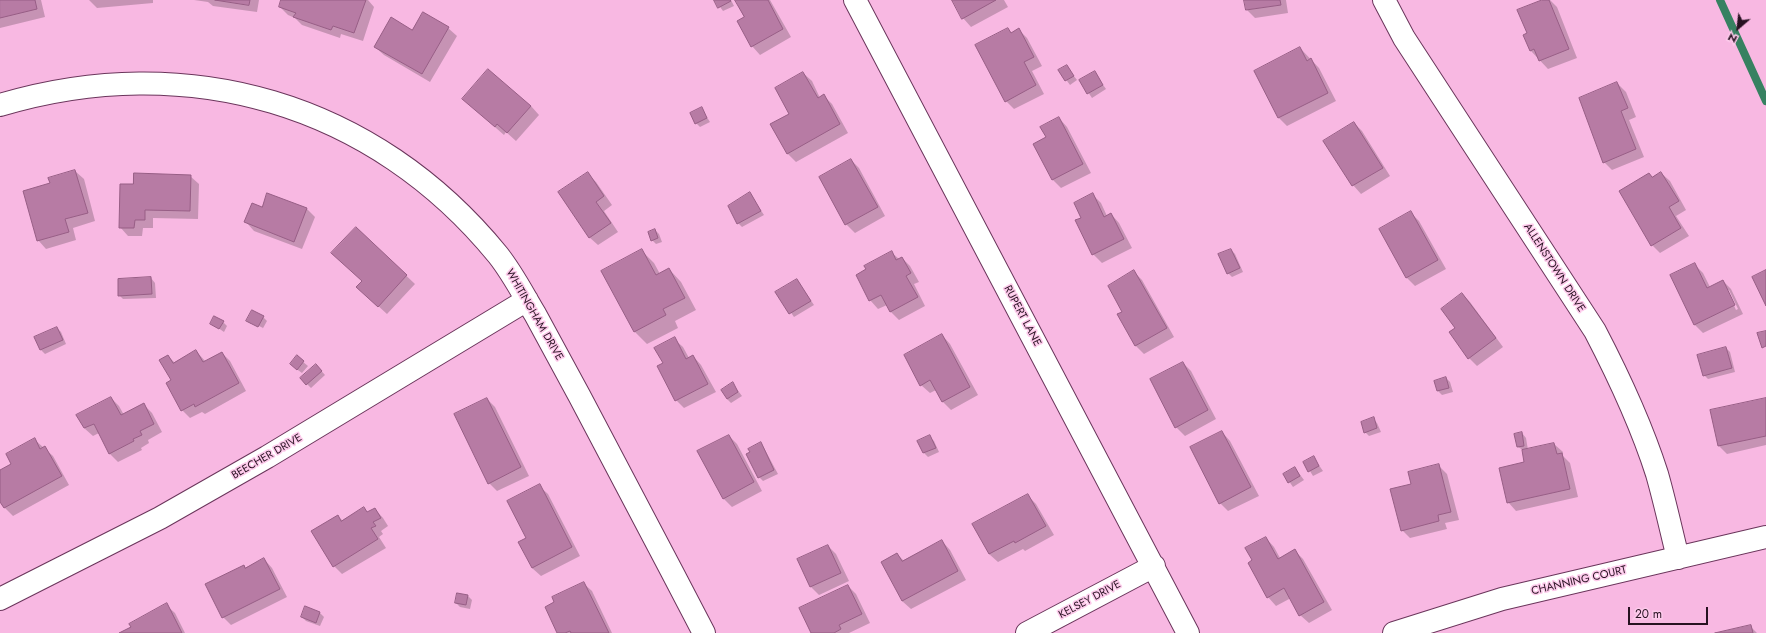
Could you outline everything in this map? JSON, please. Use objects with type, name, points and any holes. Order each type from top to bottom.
[{"type":"street","name":"RUPERT LANE","points":[[855,0],[1188,633]]},
{"type":"street","name":"ALLENSTOWN DRIVE","points":[[1384,0],[1404,38],[1595,331],[1618,376],[1657,474],[1678,558]]},
{"type":"street","name":"WHITINGHAM DRIVE","points":[[0,105],[31,96],[113,83],[160,83],[219,89],[276,103],[305,113],[334,126],[392,157],[421,179],[463,216],[499,256],[515,279],[566,371],[704,633]]},
{"type":"street","name":"BEECHER DRIVE","points":[[0,599],[160,518],[268,458],[527,300]]},
{"type":"street","name":"CHANNING COURT","points":[[1394,633],[1502,599],[1766,537]]},
{"type":"street","name":"KELSEY DRIVE","points":[[1027,633],[1154,566]]},
{"type":"building","points":[[0,0],[35,0],[37,9],[0,18]]},
{"type":"building","points":[[215,0],[250,0],[249,5]]},
{"type":"building","points":[[281,0],[366,0],[354,33],[333,26],[331,30],[293,17],[296,13],[279,7]]},
{"type":"building","points":[[714,0],[730,0],[731,1],[718,8]]},
{"type":"building","points":[[735,0],[768,0],[783,29],[751,47],[737,21],[744,17]]},
{"type":"building","points":[[952,0],[996,0],[962,19]]},
{"type":"building","points":[[1244,0],[1280,0],[1281,5],[1246,10]]},
{"type":"building","points":[[1542,0],[1549,0],[1569,49],[1539,61],[1534,49],[1530,51],[1523,35],[1527,33],[1517,10]]},
{"type":"building","points":[[423,12],[449,27],[422,74],[374,47],[391,17],[412,30]]},
{"type":"building","points":[[1008,28],[1011,33],[1019,28],[1034,57],[1024,62],[1036,85],[1005,102],[975,45]]},
{"type":"building","points":[[1300,47],[1307,61],[1311,58],[1328,93],[1278,118],[1254,71]]},
{"type":"building","points":[[1067,65],[1074,76],[1065,81],[1058,70]]},
{"type":"building","points":[[488,69],[531,106],[507,133],[497,124],[495,127],[462,99]]},
{"type":"building","points":[[1095,71],[1103,85],[1087,94],[1079,80]]},
{"type":"building","points":[[803,72],[818,98],[824,94],[840,124],[787,154],[770,124],[789,114],[775,88]]},
{"type":"building","points":[[1617,82],[1628,108],[1621,111],[1636,149],[1603,163],[1579,98]]},
{"type":"building","points":[[702,107],[707,118],[695,124],[690,113]]},
{"type":"building","points":[[1059,117],[1083,164],[1052,180],[1033,144],[1046,137],[1040,127]]},
{"type":"building","points":[[1354,122],[1383,168],[1352,186],[1323,141]]},
{"type":"building","points":[[851,159],[878,207],[845,225],[819,177]]},
{"type":"building","points":[[75,170],[88,213],[65,219],[69,232],[37,241],[23,191],[50,183],[48,178]]},
{"type":"building","points":[[588,172],[604,196],[596,202],[611,223],[589,238],[558,192]]},
{"type":"building","points":[[1661,172],[1679,201],[1669,207],[1681,228],[1651,246],[1619,191],[1649,173],[1652,177]]},
{"type":"building","points":[[134,173],[191,175],[190,211],[145,210],[145,220],[135,220],[134,228],[119,228],[120,184],[133,184]]},
{"type":"building","points":[[750,192],[761,211],[737,224],[728,206]]},
{"type":"building","points":[[267,193],[307,208],[294,242],[244,222],[252,203],[262,207]]},
{"type":"building","points":[[1093,193],[1104,217],[1111,213],[1124,239],[1092,255],[1075,220],[1081,218],[1074,203]]},
{"type":"building","points":[[1411,211],[1438,260],[1406,278],[1379,229]]},
{"type":"building","points":[[356,227],[407,275],[378,307],[356,287],[362,281],[331,253]]},
{"type":"building","points":[[655,229],[658,238],[651,241],[648,232]]},
{"type":"building","points":[[642,249],[656,275],[669,268],[685,298],[663,309],[666,315],[634,332],[601,271]]},
{"type":"building","points":[[1231,249],[1240,268],[1227,274],[1218,254]]},
{"type":"building","points":[[892,251],[896,260],[902,257],[911,273],[906,276],[918,297],[890,312],[881,295],[869,301],[856,275],[866,269],[864,266]]},
{"type":"building","points":[[1695,263],[1707,288],[1723,280],[1735,305],[1694,325],[1670,275]]},
{"type":"building","points":[[1134,270],[1167,328],[1135,346],[1117,314],[1122,312],[1108,286]]},
{"type":"building","points":[[1766,270],[1766,306],[1752,277]]},
{"type":"building","points":[[151,277],[152,294],[118,296],[118,279]]},
{"type":"building","points":[[797,279],[811,301],[789,314],[775,292]]},
{"type":"building","points":[[1462,293],[1496,338],[1468,359],[1449,332],[1455,328],[1441,309]]},
{"type":"building","points":[[252,310],[264,316],[258,327],[246,321]]},
{"type":"building","points":[[214,316],[224,321],[219,329],[210,324]]},
{"type":"building","points":[[57,327],[63,340],[40,350],[34,337]]},
{"type":"building","points":[[1766,331],[1766,346],[1762,348],[1757,333]]},
{"type":"building","points":[[942,334],[970,387],[942,402],[930,380],[920,386],[904,355]]},
{"type":"building","points":[[675,337],[686,359],[693,355],[708,384],[675,401],[657,366],[663,363],[654,348]]},
{"type":"building","points":[[1726,347],[1732,368],[1703,376],[1697,355]]},
{"type":"building","points":[[196,350],[203,362],[222,352],[239,383],[195,407],[194,404],[181,411],[166,383],[171,380],[159,360],[168,355],[173,363]]},
{"type":"building","points":[[297,355],[304,361],[297,370],[290,364]]},
{"type":"building","points":[[1183,362],[1208,410],[1175,428],[1150,379]]},
{"type":"building","points":[[316,364],[322,371],[306,385],[300,378]]},
{"type":"building","points":[[1446,377],[1449,388],[1437,391],[1434,381]]},
{"type":"building","points":[[733,382],[738,392],[727,399],[721,390]]},
{"type":"building","points":[[111,397],[121,415],[144,403],[154,424],[140,431],[142,435],[133,439],[134,441],[109,454],[94,424],[84,428],[76,415]]},
{"type":"building","points":[[487,398],[521,467],[488,484],[454,414]]},
{"type":"building","points":[[1766,398],[1766,436],[1718,446],[1710,410]]},
{"type":"building","points":[[1374,417],[1377,428],[1364,433],[1361,422]]},
{"type":"building","points":[[1222,431],[1251,487],[1219,504],[1190,447]]},
{"type":"building","points":[[1522,432],[1524,446],[1517,447],[1514,434]]},
{"type":"building","points":[[729,435],[754,482],[723,499],[697,451]]},
{"type":"building","points":[[930,435],[936,448],[923,453],[917,441]]},
{"type":"building","points":[[35,438],[40,449],[45,446],[62,476],[4,508],[0,502],[0,470],[11,464],[6,454]]},
{"type":"building","points":[[761,442],[774,470],[758,478],[746,454],[750,452],[748,449]]},
{"type":"building","points":[[1554,443],[1557,454],[1562,453],[1570,489],[1507,503],[1499,468],[1524,462],[1522,450]]},
{"type":"building","points":[[1314,456],[1319,466],[1308,472],[1303,462]]},
{"type":"building","points":[[1439,464],[1451,512],[1438,515],[1439,521],[1401,531],[1390,489],[1411,484],[1408,472]]},
{"type":"building","points":[[1295,467],[1300,476],[1288,483],[1283,474]]},
{"type":"building","points":[[540,484],[572,547],[532,568],[518,542],[526,538],[507,501]]},
{"type":"building","points":[[1028,494],[1046,526],[1015,543],[1014,541],[989,554],[972,524]]},
{"type":"building","points":[[364,507],[367,512],[375,508],[381,518],[373,522],[376,526],[371,528],[378,539],[333,567],[311,531],[338,515],[341,521]]},
{"type":"building","points":[[1266,537],[1278,559],[1295,549],[1324,602],[1299,616],[1284,588],[1267,598],[1248,563],[1252,560],[1245,548]]},
{"type":"building","points":[[942,540],[958,571],[902,601],[881,562],[897,553],[902,561]]},
{"type":"building","points":[[828,545],[841,573],[810,587],[797,559]]},
{"type":"building","points":[[264,558],[280,589],[222,618],[205,584],[244,565],[245,568]]},
{"type":"building","points":[[584,582],[609,633],[571,633],[570,631],[565,633],[557,633],[545,607],[554,602],[552,597]]},
{"type":"building","points":[[848,585],[862,614],[839,625],[841,629],[834,633],[811,633],[799,608]]},
{"type":"building","points":[[457,593],[468,595],[466,605],[455,603]]},
{"type":"building","points":[[167,603],[182,633],[119,633],[131,627],[129,624]]},
{"type":"building","points":[[305,606],[320,612],[316,623],[301,617]]},
{"type":"building","points":[[1751,625],[1753,633],[1715,633]]},
{"type":"waterway","points":[[1720,0],[1766,101]]}]
